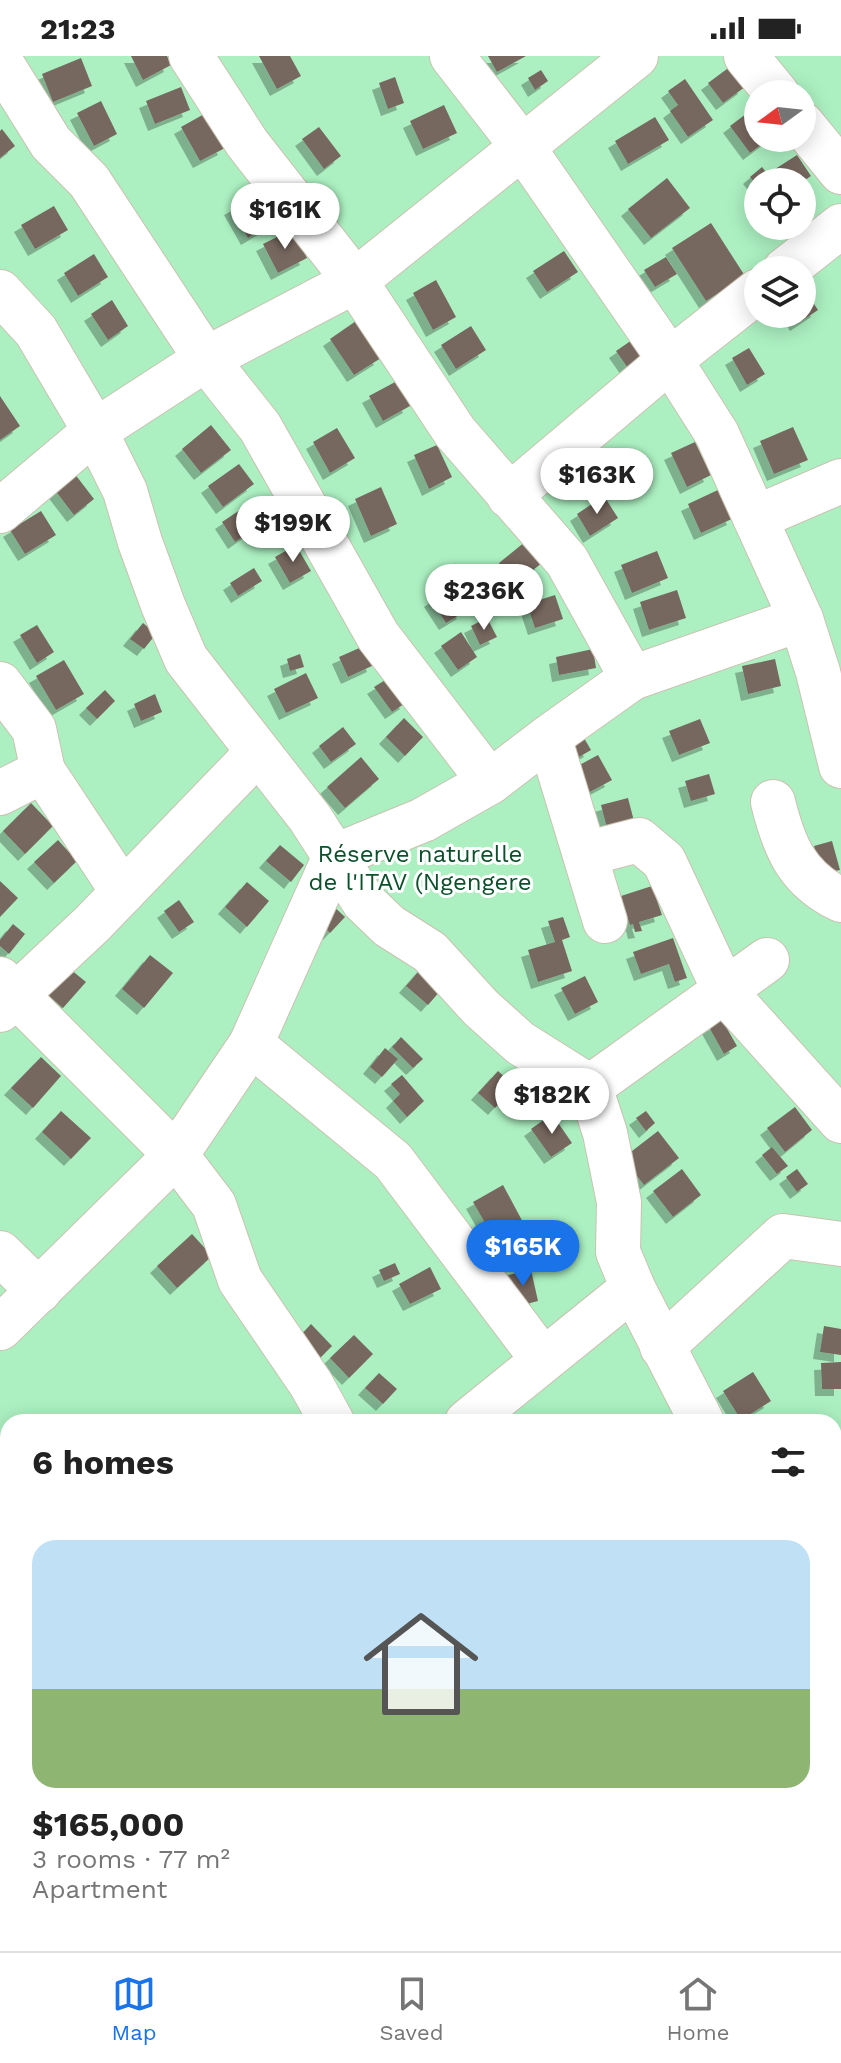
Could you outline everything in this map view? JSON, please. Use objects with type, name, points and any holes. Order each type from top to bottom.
[{"type":"street","points":[[191,56],[247,143],[355,281],[455,432],[567,561],[632,678]]},
{"type":"street","points":[[452,56],[522,146],[670,360],[717,434],[801,619],[830,669],[841,766]]},
{"type":"street","points":[[0,511],[95,431],[206,359],[355,281],[636,56]]},
{"type":"street","points":[[746,56],[766,80]]},
{"type":"street","points":[[0,61],[51,143],[89,181],[206,359],[260,427],[378,636],[490,782]]},
{"type":"street","points":[[816,141],[841,172]]},
{"type":"street","points":[[803,256],[841,226]]},
{"type":"street","points":[[0,292],[36,331],[95,431],[125,491],[140,542],[186,659],[310,818],[364,902],[389,926],[430,952],[481,1008],[520,1043],[590,1087],[605,1133],[619,1202],[618,1252],[662,1347],[698,1414]]},
{"type":"street","points":[[509,496],[744,302]]},
{"type":"street","points":[[755,518],[841,481]]},
{"type":"street","points":[[0,1328],[176,1155],[251,1044],[335,856],[423,820],[490,782],[632,678],[801,619]]},
{"type":"street","points":[[0,684],[34,729],[43,771],[123,892]]},
{"type":"street","points":[[549,737],[605,921]]},
{"type":"street","points":[[257,753],[92,924],[6,994],[176,1155],[214,1205],[240,1280],[311,1384],[328,1414]]},
{"type":"street","points":[[0,793],[43,771]]},
{"type":"street","points":[[773,802],[783,842],[796,863],[827,893],[841,900]]},
{"type":"street","points":[[585,854],[639,840],[664,861],[725,992],[841,1121]]},
{"type":"street","points":[[590,1087],[767,960]]},
{"type":"street","points":[[251,1044],[393,1161],[543,1360]]},
{"type":"street","points":[[662,1347],[783,1236],[841,1244]]},
{"type":"street","points":[[0,1253],[39,1291]]},
{"type":"street","points":[[477,1414],[633,1288]]},
{"type":"green space","name":"Réserve naturelle de l'ITAV (Ngengere","points":[[0,56],[841,56],[841,1414],[0,1414]]},
{"type":"building","points":[[131,56],[167,56],[171,65],[143,80]]},
{"type":"building","points":[[259,56],[290,56],[301,76],[277,89]]},
{"type":"building","points":[[488,56],[526,56],[497,72]]},
{"type":"building","points":[[81,58],[92,86],[53,102],[42,74]]},
{"type":"building","points":[[731,66],[744,88],[723,103],[708,83]]},
{"type":"building","points":[[541,70],[548,81],[535,90],[528,78]]},
{"type":"building","points":[[395,77],[404,103],[388,109],[379,83]]},
{"type":"building","points":[[685,79],[713,120],[688,137],[670,111],[678,105],[668,91]]},
{"type":"building","points":[[181,87],[190,110],[155,124],[146,101]]},
{"type":"building","points":[[101,101],[117,134],[94,146],[77,113]]},
{"type":"building","points":[[444,105],[457,133],[423,149],[410,121]]},
{"type":"building","points":[[206,113],[225,148],[200,161],[181,127]]},
{"type":"building","points":[[744,116],[744,145],[730,126]]},
{"type":"building","points":[[655,117],[669,140],[628,164],[615,141]]},
{"type":"building","points":[[319,127],[341,156],[324,169],[302,139]]},
{"type":"building","points":[[2,129],[15,146],[0,158],[0,131]]},
{"type":"building","points":[[797,155],[806,168],[777,168]]},
{"type":"building","points":[[667,178],[690,208],[651,238],[628,209]]},
{"type":"building","points":[[259,193],[275,222],[248,238],[231,208]]},
{"type":"building","points":[[54,206],[68,230],[35,249],[21,225]]},
{"type":"building","points":[[711,223],[744,277],[706,301],[672,248]]},
{"type":"building","points":[[293,229],[307,258],[278,273],[263,244]]},
{"type":"building","points":[[564,251],[578,272],[547,292],[533,271]]},
{"type":"building","points":[[94,254],[108,277],[78,296],[64,273]]},
{"type":"building","points":[[666,257],[677,274],[655,287],[644,270]]},
{"type":"building","points":[[436,280],[456,317],[433,330],[413,293]]},
{"type":"building","points":[[112,300],[128,326],[108,340],[91,314]]},
{"type":"building","points":[[356,321],[381,358],[354,375],[330,339]]},
{"type":"building","points":[[471,326],[486,350],[456,369],[441,345]]},
{"type":"building","points":[[632,340],[646,360],[630,371],[616,351]]},
{"type":"building","points":[[749,348],[765,374],[747,385],[732,358]]},
{"type":"building","points":[[397,381],[410,406],[383,421],[369,396]]},
{"type":"building","points":[[0,396],[20,426],[0,440]]},
{"type":"building","points":[[211,425],[231,450],[201,473],[182,449]]},
{"type":"building","points":[[793,427],[808,460],[774,474],[760,441]]},
{"type":"building","points":[[337,428],[355,458],[330,473],[313,442]]},
{"type":"building","points":[[695,442],[711,475],[687,487],[671,453]]},
{"type":"building","points":[[437,445],[452,477],[429,489],[414,455]]},
{"type":"building","points":[[239,464],[254,484],[223,507],[208,486]]},
{"type":"building","points":[[71,469],[94,499],[74,515],[51,485]]},
{"type":"building","points":[[381,487],[397,524],[371,536],[355,499]]},
{"type":"building","points":[[720,489],[734,518],[701,533],[688,504]]},
{"type":"building","points":[[604,496],[618,518],[590,536],[577,514]]},
{"type":"building","points":[[252,502],[265,521],[235,542],[222,522]]},
{"type":"building","points":[[41,511],[56,535],[25,554],[10,530]]},
{"type":"building","points":[[526,541],[542,563],[515,584],[499,563]]},
{"type":"building","points":[[296,545],[311,571],[290,583],[275,557]]},
{"type":"building","points":[[657,551],[668,578],[632,593],[621,565]]},
{"type":"building","points":[[254,568],[262,581],[238,596],[230,583]]},
{"type":"building","points":[[448,588],[464,612],[446,623],[431,600]]},
{"type":"building","points":[[677,590],[686,618],[649,630],[640,602]]},
{"type":"building","points":[[555,595],[563,619],[535,628],[527,604]]},
{"type":"building","points":[[487,618],[497,637],[480,645],[471,626]]},
{"type":"building","points":[[143,623],[156,634],[144,649],[130,639]]},
{"type":"building","points":[[37,625],[54,652],[37,663],[20,635]]},
{"type":"building","points":[[461,632],[477,657],[458,670],[441,646]]},
{"type":"building","points":[[366,645],[374,665],[348,677],[339,657]]},
{"type":"building","points":[[593,649],[596,668],[559,675],[556,657]]},
{"type":"building","points":[[300,654],[304,667],[290,671],[287,659]]},
{"type":"building","points":[[775,659],[781,686],[748,694],[742,666]]},
{"type":"building","points":[[64,660],[84,694],[56,710],[36,676]]},
{"type":"building","points":[[306,673],[318,698],[286,713],[274,689]]},
{"type":"building","points":[[390,677],[407,702],[392,712],[374,687]]},
{"type":"building","points":[[105,690],[115,701],[97,719],[86,708]]},
{"type":"building","points":[[155,694],[162,712],[141,721],[134,704]]},
{"type":"building","points":[[404,718],[423,737],[405,756],[386,737]]},
{"type":"building","points":[[700,719],[710,743],[679,755],[669,731]]},
{"type":"building","points":[[343,727],[356,744],[331,762],[319,746]]},
{"type":"building","points":[[581,733],[591,750],[579,757],[569,740]]},
{"type":"building","points":[[598,755],[612,780],[588,793],[574,768]]},
{"type":"building","points":[[361,757],[379,779],[345,808],[327,787]]},
{"type":"building","points":[[709,774],[715,794],[691,801],[685,781]]},
{"type":"building","points":[[628,798],[635,825],[608,832],[601,805]]},
{"type":"building","points":[[31,803],[53,826],[25,854],[3,831]]},
{"type":"building","points":[[58,840],[77,861],[54,883],[34,862]]},
{"type":"building","points":[[832,841],[840,870],[822,874],[814,846]]},
{"type":"building","points":[[280,845],[304,865],[291,882],[266,861]]},
{"type":"building","points":[[0,881],[18,898],[0,917]]},
{"type":"building","points":[[247,882],[269,901],[247,927],[225,907]]},
{"type":"building","points":[[652,886],[662,915],[639,922],[642,931],[635,932],[621,896]]},
{"type":"building","points":[[179,900],[194,922],[179,932],[164,911]]},
{"type":"building","points":[[328,901],[345,917],[330,933],[314,917]]},
{"type":"building","points":[[563,917],[570,937],[562,940],[572,971],[538,982],[528,950],[555,942],[548,921]]},
{"type":"building","points":[[13,924],[25,934],[9,954],[0,946],[0,940]]},
{"type":"building","points":[[673,938],[687,978],[675,982],[669,964],[641,974],[633,952]]},
{"type":"building","points":[[150,955],[173,973],[144,1008],[122,989]]},
{"type":"building","points":[[426,963],[448,982],[428,1005],[406,986]]},
{"type":"building","points":[[65,965],[86,982],[63,1008],[43,991]]},
{"type":"building","points":[[585,976],[598,1002],[575,1014],[561,988]]},
{"type":"building","points":[[722,1020],[737,1046],[724,1054],[709,1027]]},
{"type":"building","points":[[401,1037],[423,1059],[413,1068],[392,1047]]},
{"type":"building","points":[[385,1048],[398,1059],[382,1077],[370,1067]]},
{"type":"building","points":[[41,1057],[61,1076],[33,1108],[11,1088]]},
{"type":"building","points":[[498,1071],[515,1086],[495,1108],[478,1093]]},
{"type":"building","points":[[402,1075],[424,1101],[407,1117],[393,1101],[400,1094],[391,1084]]},
{"type":"building","points":[[795,1107],[812,1130],[785,1152],[767,1128]]},
{"type":"building","points":[[61,1111],[91,1138],[71,1159],[42,1132]]},
{"type":"building","points":[[646,1111],[655,1123],[646,1131],[636,1118]]},
{"type":"building","points":[[552,1114],[572,1143],[551,1157],[531,1129]]},
{"type":"building","points":[[658,1131],[679,1158],[644,1185],[623,1158]]},
{"type":"building","points":[[772,1147],[788,1166],[777,1174],[762,1155]]},
{"type":"building","points":[[682,1169],[701,1195],[673,1217],[653,1191]]},
{"type":"building","points":[[797,1169],[808,1184],[797,1192],[786,1177]]},
{"type":"building","points":[[503,1185],[525,1226],[496,1242],[473,1202]]},
{"type":"building","points":[[192,1234],[212,1256],[177,1288],[157,1266]]},
{"type":"building","points":[[395,1263],[400,1274],[384,1281],[379,1270]]},
{"type":"building","points":[[430,1267],[441,1289],[410,1304],[399,1284]]},
{"type":"building","points":[[531,1270],[538,1301],[515,1307],[508,1275]]},
{"type":"building","points":[[311,1324],[332,1346],[320,1358],[299,1337]]},
{"type":"building","points":[[824,1326],[841,1329],[841,1355],[820,1352]]},
{"type":"building","points":[[354,1335],[373,1354],[349,1378],[330,1358]]},
{"type":"building","points":[[841,1362],[841,1389],[822,1389],[821,1363]]},
{"type":"building","points":[[753,1372],[771,1401],[750,1414],[737,1414],[723,1391]]},
{"type":"building","points":[[379,1373],[397,1389],[383,1404],[365,1388]]}]
